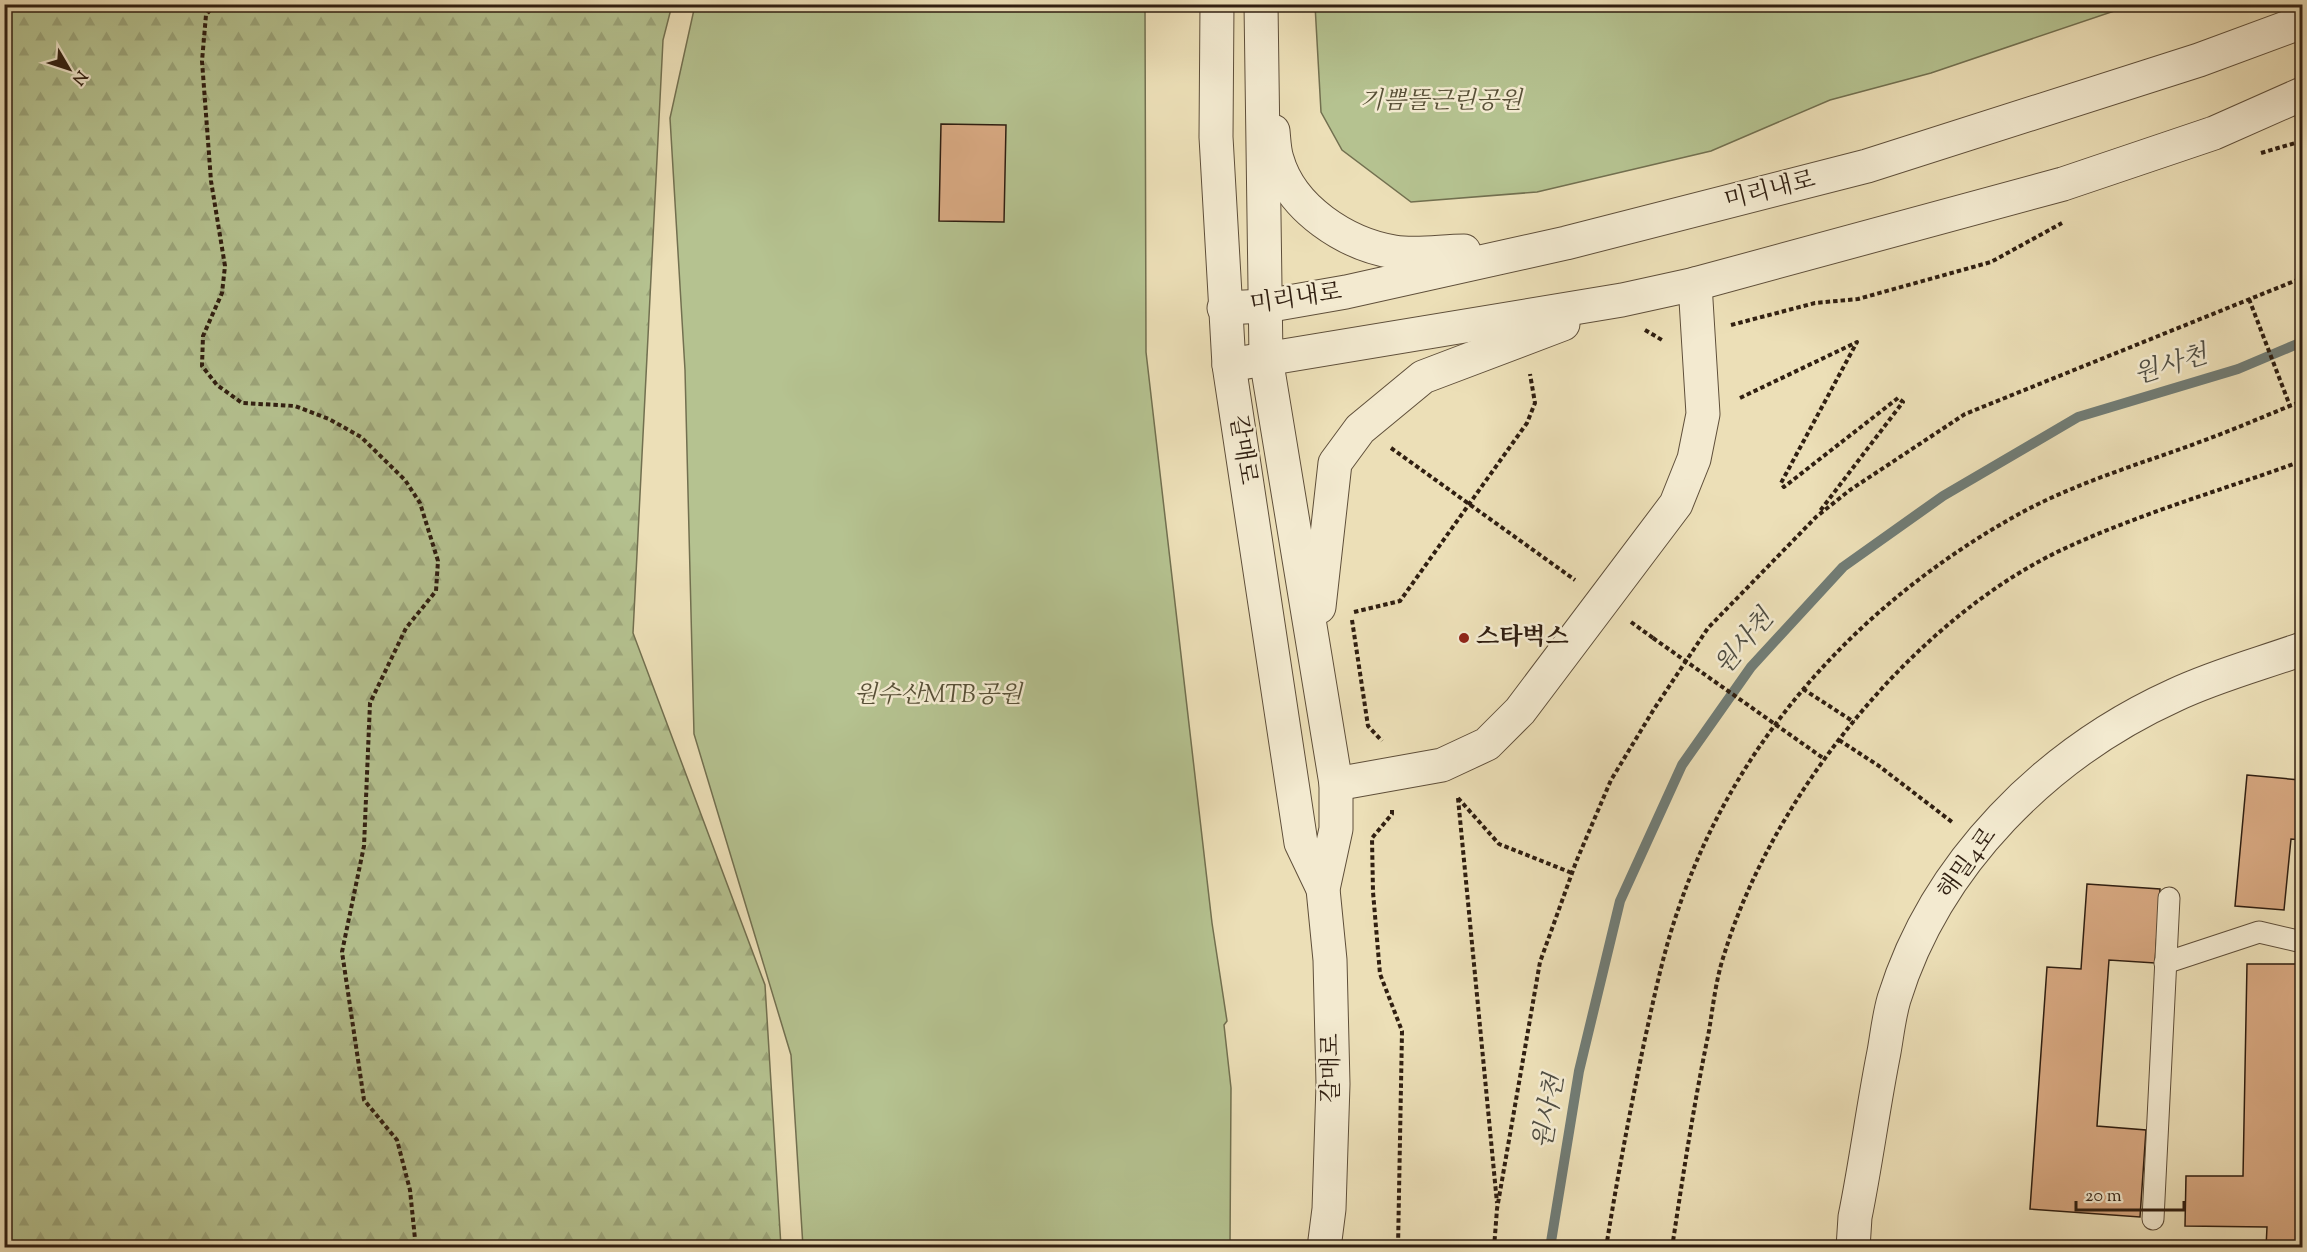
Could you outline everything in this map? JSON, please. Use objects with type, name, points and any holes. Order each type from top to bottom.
[{"type":"street","name":"갈매로","points":[[1217,4],[1216,136],[1229,365],[1301,843],[1323,889]]},
{"type":"street","name":"갈매로","points":[[1261,4],[1266,358],[1336,784],[1336,829],[1323,889],[1330,960],[1333,1083],[1329,1209],[1324,1248]]},
{"type":"street","name":"미리내로","points":[[1224,308],[1265,306],[1346,292],[1566,243],[1867,166],[2199,60],[2302,22]]},
{"type":"street","points":[[1260,40],[1277,160],[1296,196],[1323,222],[1356,240],[1395,253],[1479,250],[1566,243]]},
{"type":"street","points":[[1229,365],[1629,298],[1695,284],[2063,184],[2214,133],[2302,94]]},
{"type":"street","points":[[1336,784],[1442,765],[1487,744],[1520,711],[1676,504],[1694,459],[1703,414],[1695,284]]},
{"type":"street","points":[[1315,658],[1324,550],[1335,462],[1360,429],[1423,377],[1629,298]]},
{"type":"street","name":"해밀4로","points":[[1853,1248],[1855,1217],[1894,1000],[1920,935],[1965,861],[2020,798],[2074,754],[2139,712],[2176,694],[2302,649]]},
{"type":"lane","points":[[2153,1220],[2169,898]]},
{"type":"lane","points":[[2165,963],[2259,932],[2302,942]]},
{"type":"path","points":[[215,4],[206,15],[202,61],[211,181],[225,266],[222,293],[203,336],[202,366],[217,385],[243,404],[295,406],[329,419],[361,437],[405,480],[420,503],[438,561],[436,591],[406,628],[370,703],[364,846],[342,952],[364,1100],[397,1140],[410,1190],[415,1239],[413,1248]]},
{"type":"path","points":[[1816,517],[1850,490],[1965,414],[2302,278]]},
{"type":"path","points":[[2249,299],[2290,406]]},
{"type":"path","points":[[1494,1248],[1497,1209],[1540,962],[1572,873],[1611,780],[1654,709],[1708,628],[1816,517],[1903,402],[1898,398],[1784,487],[1781,483],[1857,342],[1740,398]]},
{"type":"path","points":[[1350,613],[1400,601],[1527,423],[1535,402],[1530,371]]},
{"type":"path","points":[[1606,1248],[1621,1152],[1656,990],[1678,909],[1718,814],[1767,732],[1832,655],[1911,585],[2009,519],[2079,484],[2200,442],[2302,401]]},
{"type":"path","points":[[1383,443],[1576,580]]},
{"type":"path","points":[[1672,1248],[1696,1094],[1724,956],[1761,863],[1823,758],[1887,684],[1955,618],[2006,582],[2068,547],[2302,461]]},
{"type":"path","points":[[1628,620],[1823,758]]},
{"type":"path","points":[[1803,690],[1854,722]]},
{"type":"path","points":[[1839,740],[1879,766],[1958,826]]},
{"type":"path","points":[[1497,1209],[1458,798],[1499,844],[1572,873]]},
{"type":"green space","points":[[5,4],[672,5],[663,40],[633,633],[765,985],[781,1247],[5,1247]]},
{"type":"green space","name":"기쁨뜰근린공원","points":[[1315,4],[2132,5],[1931,73],[1830,100],[1711,151],[1537,192],[1411,202],[1342,150],[1321,112]]},
{"type":"green space","name":"원수산MTB공원","points":[[695,5],[1145,5],[1146,352],[1212,923],[1227,1021],[1224,1025],[1231,1088],[1230,1247],[803,1247],[791,1055],[694,734],[685,370],[670,118]]},
{"type":"building","points":[[941,124],[1006,125],[1004,222],[939,221]]},
{"type":"building","points":[[2247,775],[2300,780],[2298,797],[2302,798],[2302,840],[2291,839],[2284,910],[2235,906]]},
{"type":"building","points":[[2087,884],[2160,889],[2155,963],[2109,960],[2097,1126],[2146,1130],[2140,1217],[2030,1209],[2047,967],[2081,969]]},
{"type":"building","points":[[2247,964],[2298,964],[2298,995],[2302,995],[2302,1052],[2297,1052],[2296,1103],[2302,1103],[2302,1155],[2297,1155],[2296,1209],[2302,1210],[2302,1248],[2266,1248],[2267,1227],[2185,1226],[2186,1176],[2243,1176]]},
{"type":"waterway","name":"원사천","points":[[1550,1248],[1579,1071],[1620,901],[1682,765],[1751,667],[1843,567],[1943,496],[2078,417],[2238,369],[2302,342]]},
{"type":"place","name":"스타벅스","points":[[1464,638]]}]
